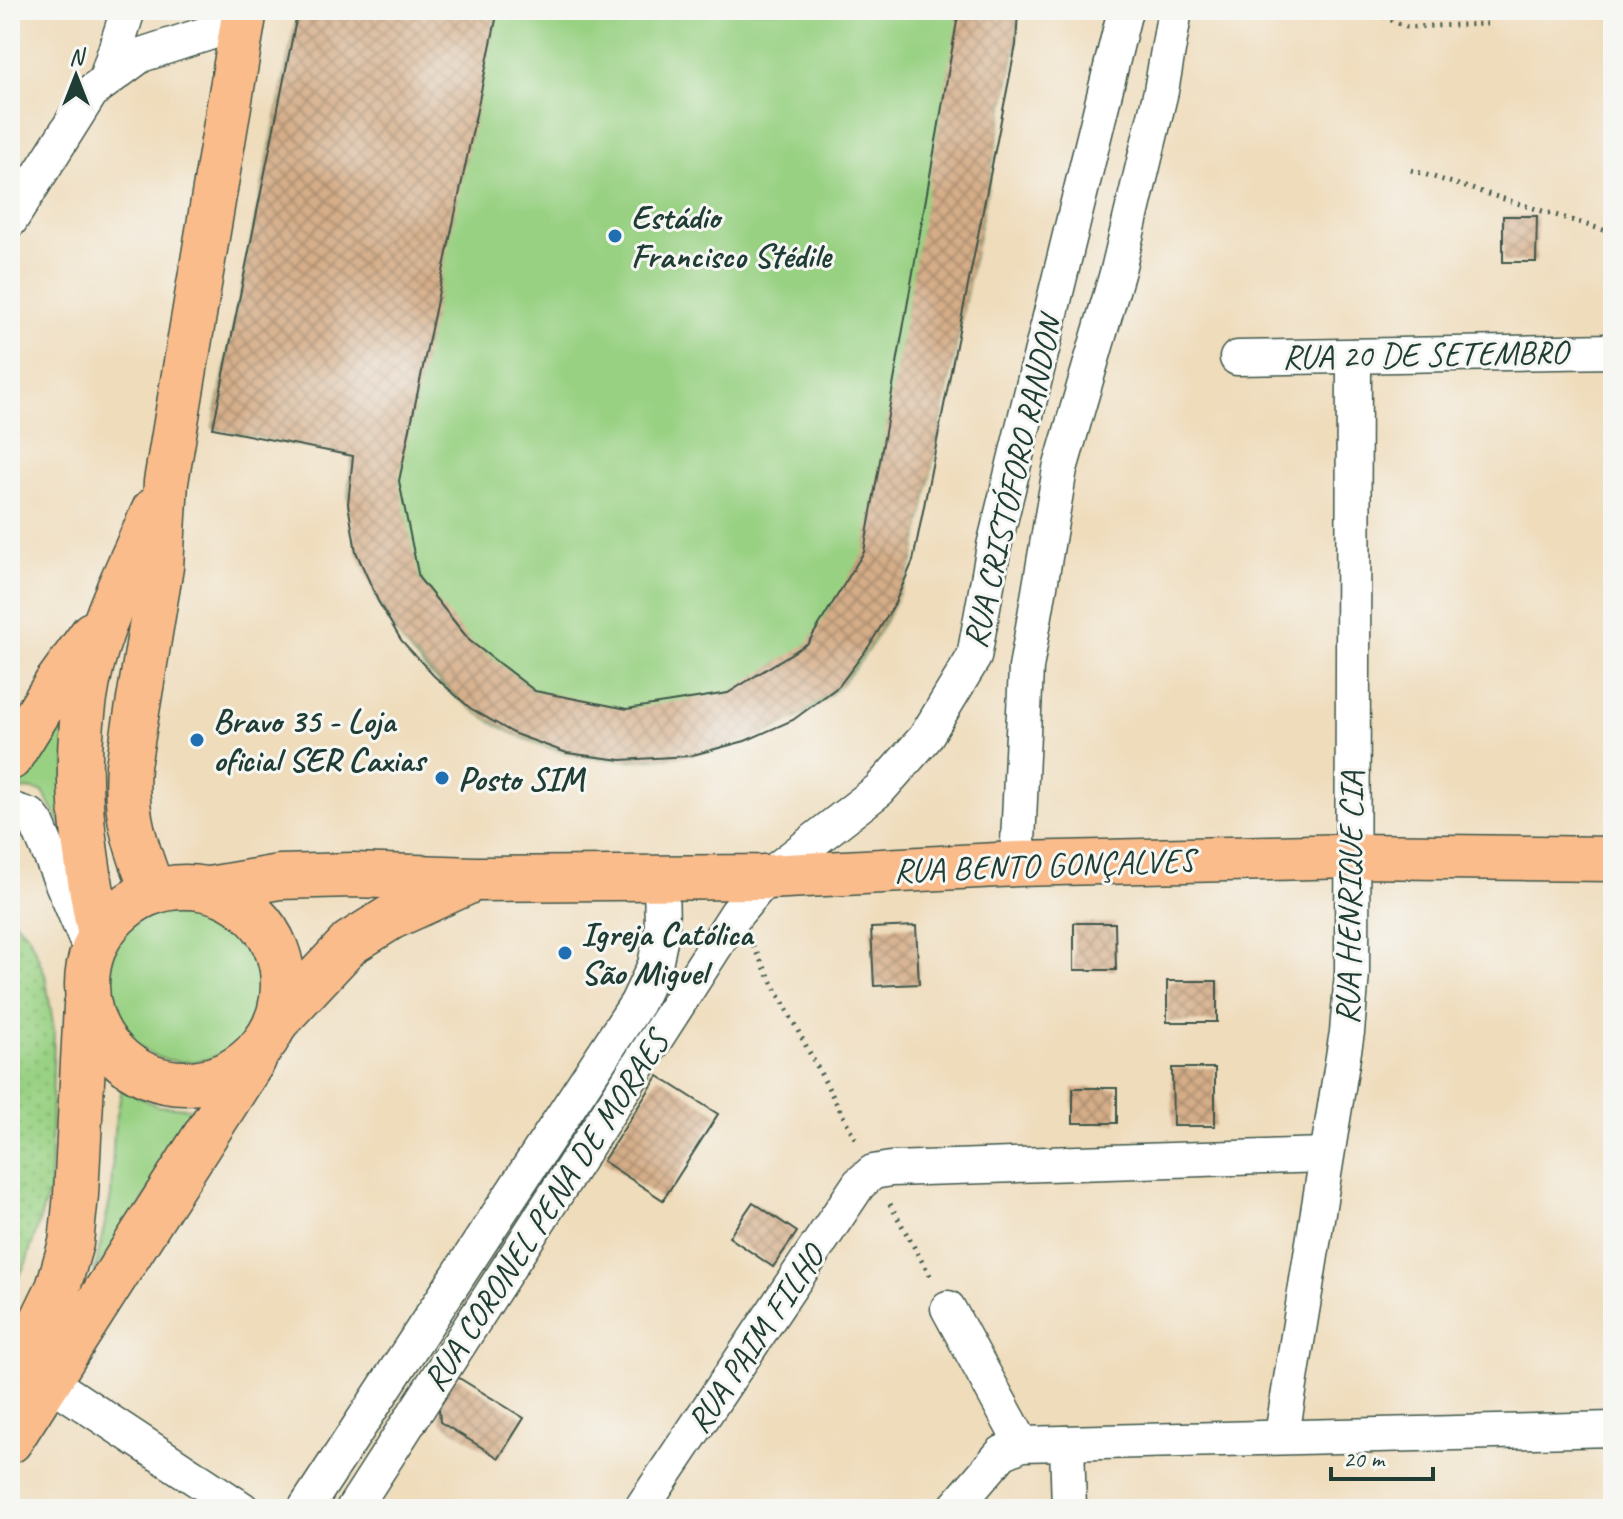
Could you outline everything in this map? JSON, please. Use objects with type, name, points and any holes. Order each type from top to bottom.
[{"type":"main road","points":[[153,892],[134,840],[126,794],[135,719],[161,567],[166,482],[244,16]]},
{"type":"main road","points":[[96,943],[78,780],[89,678],[112,606],[166,482]]},
{"type":"main road","points":[[10,758],[56,684],[112,606]]},
{"type":"main road","name":"RUA BENTO GONÇALVES","points":[[209,889],[279,877],[353,875],[476,879],[767,877],[1017,864],[1352,856],[1613,859]]},
{"type":"main road","name":"RUA BENTO GONÇALVES","points":[[270,1034],[284,993],[282,965],[273,939],[257,917],[235,899],[209,889],[181,886],[153,892],[132,901],[114,916],[96,943],[87,975],[87,997],[96,1029],[115,1055],[142,1074],[173,1083],[206,1081],[236,1070],[270,1034],[350,943],[390,918],[476,879]]},
{"type":"main road","points":[[10,1441],[23,1371],[58,1288],[71,1243],[87,997]]},
{"type":"main road","points":[[23,1371],[270,1034]]},
{"type":"street","points":[[106,79],[128,10]]},
{"type":"street","name":"RUA CRISTÓFORO RANDON","points":[[767,877],[879,790],[925,738],[974,657],[994,546],[1125,10]]},
{"type":"street","points":[[1017,864],[1026,668],[1060,469],[1118,270],[1161,91],[1175,10]]},
{"type":"street","points":[[10,221],[92,91],[141,55],[244,16]]},
{"type":"street","name":"RUA 20 DE SETEMBRO","points":[[1237,358],[1613,351]]},
{"type":"street","name":"RUA HENRIQUE CIA","points":[[1282,1435],[1347,1032],[1352,973],[1354,356]]},
{"type":"street","points":[[10,809],[31,816],[37,824],[96,943]]},
{"type":"street","name":"RUA CORONEL PENA DE MORAES","points":[[305,1509],[637,1003],[655,965],[662,931],[661,876]]},
{"type":"street","name":"RUA CORONEL PENA DE MORAES","points":[[353,1509],[736,914],[767,877]]},
{"type":"street","points":[[873,1172],[1326,1155]]},
{"type":"street","name":"RUA PAIM FILHO","points":[[641,1509],[859,1184],[873,1172]]},
{"type":"street","points":[[948,1308],[1022,1444]]},
{"type":"street","points":[[23,1371],[242,1509]]},
{"type":"street","points":[[954,1509],[1002,1453],[1022,1444],[1282,1435],[1613,1429]]},
{"type":"street","points":[[1067,1443],[1069,1509]]},
{"type":"path","points":[[1369,10],[1407,27],[1487,24]]},
{"type":"path","points":[[1411,170],[1613,233]]},
{"type":"path","points":[[736,914],[948,1308]]},
{"type":"green space","name":"Estádio Francisco Stédile","points":[[298,10],[1018,10],[1016,45],[913,561],[873,643],[839,686],[813,708],[750,739],[717,749],[662,758],[623,760],[585,757],[538,744],[510,732],[457,698],[434,677],[394,629],[379,603],[350,511],[348,493],[353,456],[213,428]]},
{"type":"green space","points":[[71,679],[63,828],[43,792],[19,790],[31,756]]},
{"type":"green space","points":[[186,904],[216,910],[242,927],[259,953],[265,983],[259,1013],[242,1039],[216,1056],[186,1062],[156,1056],[130,1039],[113,1013],[107,983],[113,953],[130,927],[156,910]]},
{"type":"green space","points":[[10,916],[29,936],[45,974],[54,1030],[50,1188],[26,1263],[10,1294]]},
{"type":"green space","points":[[122,1089],[158,1106],[205,1109],[94,1273],[111,1196],[114,1130]]},
{"type":"building","points":[[298,10],[498,10],[399,481],[419,578],[470,641],[535,691],[627,709],[728,693],[808,643],[864,552],[959,10],[1018,10],[1016,45],[913,561],[894,605],[839,686],[793,720],[745,741],[689,756],[621,760],[567,753],[515,734],[470,708],[434,676],[401,640],[378,601],[356,552],[348,504],[353,456],[213,428]]},
{"type":"building","points":[[1503,216],[1537,216],[1536,262],[1503,262]]},
{"type":"building","points":[[1074,923],[1115,923],[1116,970],[1074,970]]},
{"type":"building","points":[[916,926],[919,984],[874,986],[871,928]]},
{"type":"building","points":[[1167,981],[1217,981],[1217,1022],[1167,1022]]},
{"type":"building","points":[[1172,1068],[1215,1068],[1215,1126],[1173,1126]]},
{"type":"building","points":[[658,1076],[718,1114],[663,1200],[603,1161]]},
{"type":"building","points":[[1073,1088],[1117,1088],[1117,1123],[1073,1123]]},
{"type":"building","points":[[753,1202],[797,1232],[773,1267],[729,1237]]},
{"type":"building","points":[[451,1373],[524,1418],[499,1458],[440,1422],[438,1395]]},
{"type":"place","name":"Estádio Francisco Stédile","points":[[615,236]]},
{"type":"place","name":"Bravo 35 - Loja oficial SER Caxias","points":[[197,740]]},
{"type":"place","name":"Posto SIM","points":[[442,778]]},
{"type":"place","name":"Igreja Católica São Miguel","points":[[565,953]]}]
